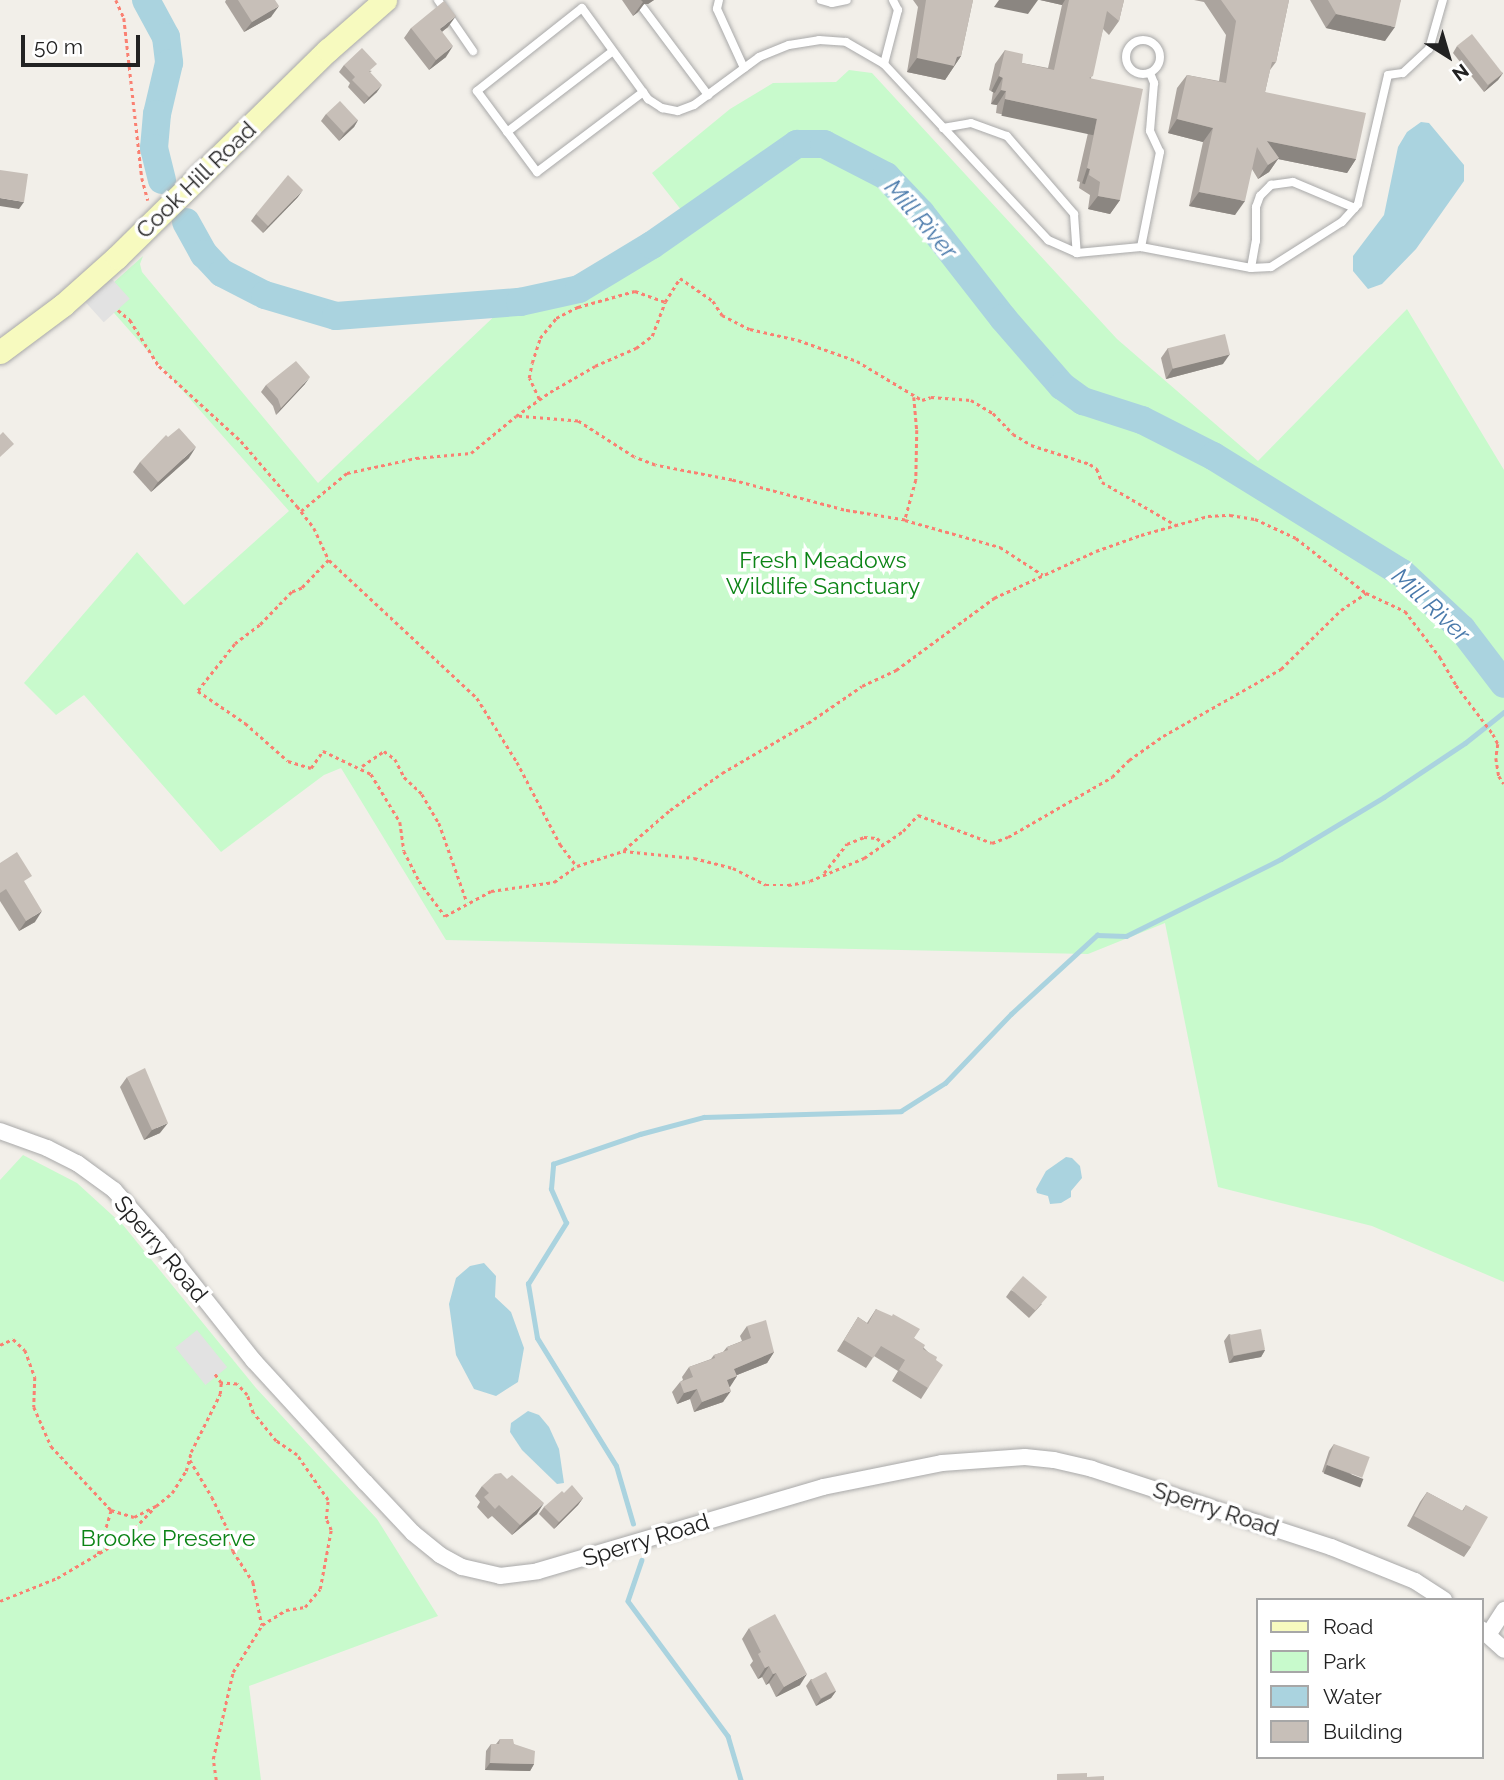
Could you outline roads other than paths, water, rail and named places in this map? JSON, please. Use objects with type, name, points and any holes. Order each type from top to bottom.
[{"type":"street","name":"Cook Hill Road","points":[[0,352],[63,304],[158,219],[328,50],[385,0]]},
{"type":"street","name":"Sperry Road","points":[[0,1131],[47,1147],[77,1163],[114,1190],[158,1240],[254,1361],[365,1482],[413,1533],[440,1555],[462,1567],[500,1576],[538,1571],[823,1487],[942,1464],[1025,1457],[1093,1469],[1331,1547],[1405,1577],[1441,1598]]},
{"type":"street","points":[[1504,1610],[1485,1632],[1504,1650]]},
{"type":"lane","points":[[438,0],[473,51]]},
{"type":"lane","points":[[577,0],[648,99],[663,108],[678,111],[708,95],[759,57],[789,45],[819,40],[846,42],[884,64],[1048,240],[1077,253],[1141,247],[1251,268],[1271,267],[1342,222],[1355,208],[1388,75],[1403,73],[1430,49],[1443,0]]},
{"type":"lane","points":[[719,0],[716,9],[744,68]]},
{"type":"lane","points":[[821,0],[847,0]]},
{"type":"lane","points":[[884,64],[898,10],[893,0]]},
{"type":"lane","points":[[582,8],[477,91],[537,172],[643,92]]},
{"type":"lane","points":[[643,8],[708,95]]},
{"type":"lane","points":[[1147,40],[1159,51],[1159,63],[1150,73],[1136,74],[1127,66],[1127,49],[1135,41],[1147,40]]},
{"type":"lane","points":[[507,132],[613,51]]},
{"type":"lane","points":[[1141,247],[1160,152],[1150,131],[1154,83],[1150,73]]},
{"type":"lane","points":[[943,128],[971,124],[1007,136],[1058,192],[1074,214],[1077,253]]},
{"type":"lane","points":[[1251,268],[1256,241],[1256,207],[1260,196],[1271,185],[1293,182],[1355,208]]},
{"type":"water","points":[[1421,122],[1429,123],[1464,165],[1464,181],[1416,249],[1382,284],[1368,289],[1353,271],[1353,256],[1384,215],[1398,147],[1407,132]]},
{"type":"water","points":[[1066,1157],[1072,1158],[1080,1166],[1082,1178],[1071,1191],[1071,1197],[1061,1203],[1050,1204],[1048,1196],[1037,1193],[1036,1189],[1046,1171]]},
{"type":"water","points":[[484,1263],[496,1276],[495,1297],[511,1312],[524,1348],[518,1382],[496,1396],[474,1389],[456,1355],[449,1304],[456,1278],[470,1266]]},
{"type":"water","points":[[528,1411],[539,1415],[549,1427],[559,1449],[564,1483],[557,1484],[522,1450],[510,1432],[511,1423]]},
{"type":"waterway","name":"Mill River","points":[[146,0],[166,37],[169,63],[157,114],[154,148],[162,180]]},
{"type":"waterway","name":"Mill River","points":[[186,222],[204,254],[222,273],[265,295],[336,316],[520,302],[579,289],[652,245],[797,144],[824,144],[886,176],[921,213],[1003,318],[1062,386],[1083,401],[1142,420],[1213,456],[1402,573],[1462,629],[1504,684]]},
{"type":"waterway","points":[[633,1524],[616,1466],[537,1338],[528,1284],[566,1223],[551,1189],[553,1164],[640,1134],[704,1117],[901,1111],[945,1083],[1011,1014],[1097,935],[1126,936],[1281,859],[1384,797],[1465,743],[1504,712]]},
{"type":"waterway","points":[[642,1560],[628,1601],[728,1736],[741,1780]]},
{"type":"park label","name":"Fresh Meadows Wildlife Sanctuary","points":[[823,573]]},
{"type":"park label","name":"Brooke Preserve","points":[[168,1538]]}]
